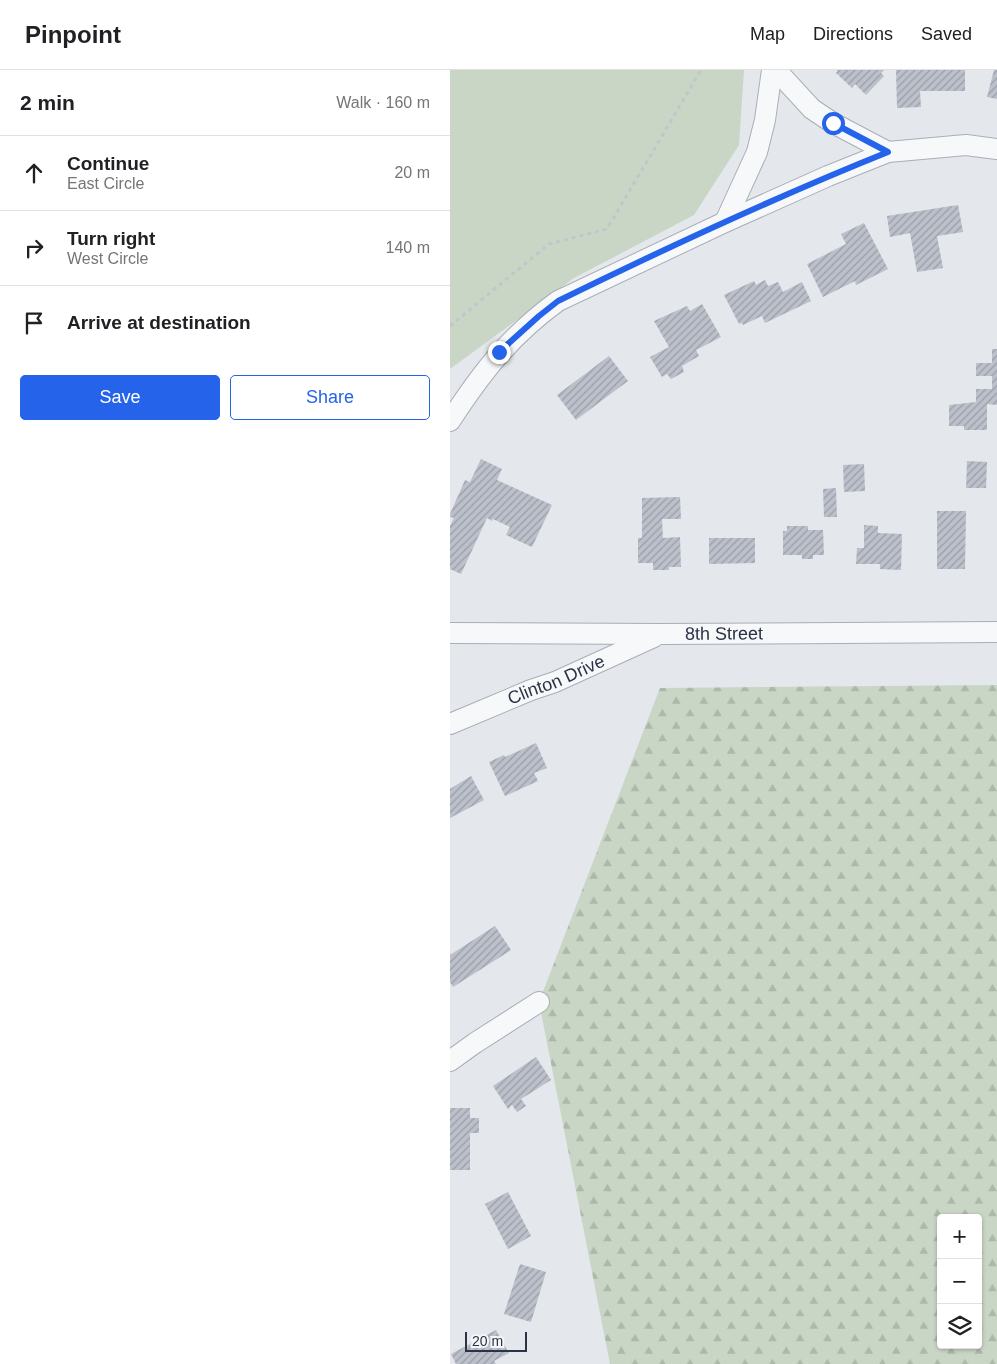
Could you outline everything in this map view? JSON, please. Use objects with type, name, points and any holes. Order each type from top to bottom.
[{"type":"street","points":[[725,222],[757,152],[772,70]]},
{"type":"street","points":[[776,70],[812,109],[833,123],[888,152]]},
{"type":"street","points":[[450,421],[471,388],[499,352],[558,301],[725,222],[828,176],[888,152],[966,145],[997,149]]},
{"type":"street","name":"8th Street","points":[[450,633],[997,632]]},
{"type":"street","name":"Clinton Drive","points":[[450,724],[555,682],[661,634]]},
{"type":"street","points":[[450,1061],[539,1002]]},
{"type":"path","points":[[450,326],[549,244],[607,229],[702,70]]},
{"type":"green space","points":[[450,70],[744,70],[739,145],[694,215],[574,278],[450,369]]},
{"type":"green space","points":[[997,685],[997,1364],[610,1364],[539,1002],[660,688]]},
{"type":"building","points":[[838,70],[884,70],[881,73],[884,76],[866,95],[855,84],[852,88],[836,73]]},
{"type":"building","points":[[896,70],[965,70],[965,91],[920,91],[921,107],[897,108]]},
{"type":"building","points":[[994,70],[997,70],[997,99],[987,97]]},
{"type":"building","points":[[958,205],[963,232],[937,236],[943,268],[917,272],[910,233],[890,237],[887,216]]},
{"type":"building","points":[[864,223],[888,269],[856,285],[855,281],[823,297],[807,264],[846,244],[841,234]]},
{"type":"building","points":[[765,280],[768,286],[778,282],[783,292],[802,282],[811,301],[765,323],[762,316],[743,325],[742,323],[739,324],[724,295],[754,281],[756,285]]},
{"type":"building","points":[[702,304],[721,337],[696,350],[699,356],[682,366],[684,372],[671,379],[667,374],[662,377],[650,357],[669,347],[654,321],[687,306],[690,311]]},
{"type":"building","points":[[992,349],[997,349],[997,405],[987,404],[987,430],[964,430],[964,426],[949,426],[949,405],[976,402],[976,389],[992,389],[992,376],[976,376],[976,363],[992,363]]},
{"type":"building","points":[[609,356],[628,381],[576,420],[557,395]]},
{"type":"building","points":[[481,459],[502,469],[497,480],[552,505],[532,547],[506,535],[510,527],[487,518],[461,574],[450,569],[450,526],[454,518],[450,517],[450,514],[465,480],[470,482]]},
{"type":"building","points":[[967,461],[987,462],[986,488],[966,488]]},
{"type":"building","points":[[864,464],[865,491],[844,492],[843,465]]},
{"type":"building","points":[[836,488],[837,517],[824,517],[823,489]]},
{"type":"building","points":[[680,497],[681,519],[662,519],[663,538],[680,537],[681,567],[669,567],[669,570],[653,570],[653,563],[638,563],[638,538],[642,538],[642,498]]},
{"type":"building","points":[[937,511],[966,511],[965,569],[937,569]]},
{"type":"building","points":[[864,525],[878,526],[878,533],[902,534],[901,570],[880,569],[880,564],[856,564],[857,548],[864,548]]},
{"type":"building","points":[[787,526],[808,526],[808,530],[823,530],[824,555],[813,555],[813,559],[802,559],[802,555],[783,555],[783,531],[787,531]]},
{"type":"building","points":[[709,538],[755,538],[755,563],[709,564]]},
{"type":"building","points":[[536,743],[547,768],[534,773],[538,781],[505,796],[489,762]]},
{"type":"building","points":[[471,776],[484,800],[450,818],[450,789]]},
{"type":"building","points":[[495,926],[511,950],[453,987],[450,982],[450,955]]},
{"type":"building","points":[[536,1057],[551,1080],[521,1099],[526,1106],[517,1112],[512,1105],[508,1109],[493,1086]]},
{"type":"building","points":[[450,1108],[470,1108],[470,1118],[479,1118],[479,1133],[470,1133],[470,1170],[450,1170]]},
{"type":"building","points":[[508,1192],[531,1236],[508,1249],[485,1204]]},
{"type":"building","points":[[520,1264],[546,1272],[531,1322],[504,1314]]},
{"type":"building","points":[[496,1330],[509,1353],[494,1361],[496,1364],[456,1364],[451,1354]]},
{"type":"route","points":[[499,352],[558,301],[725,222],[828,176],[888,152],[833,123]]}]
